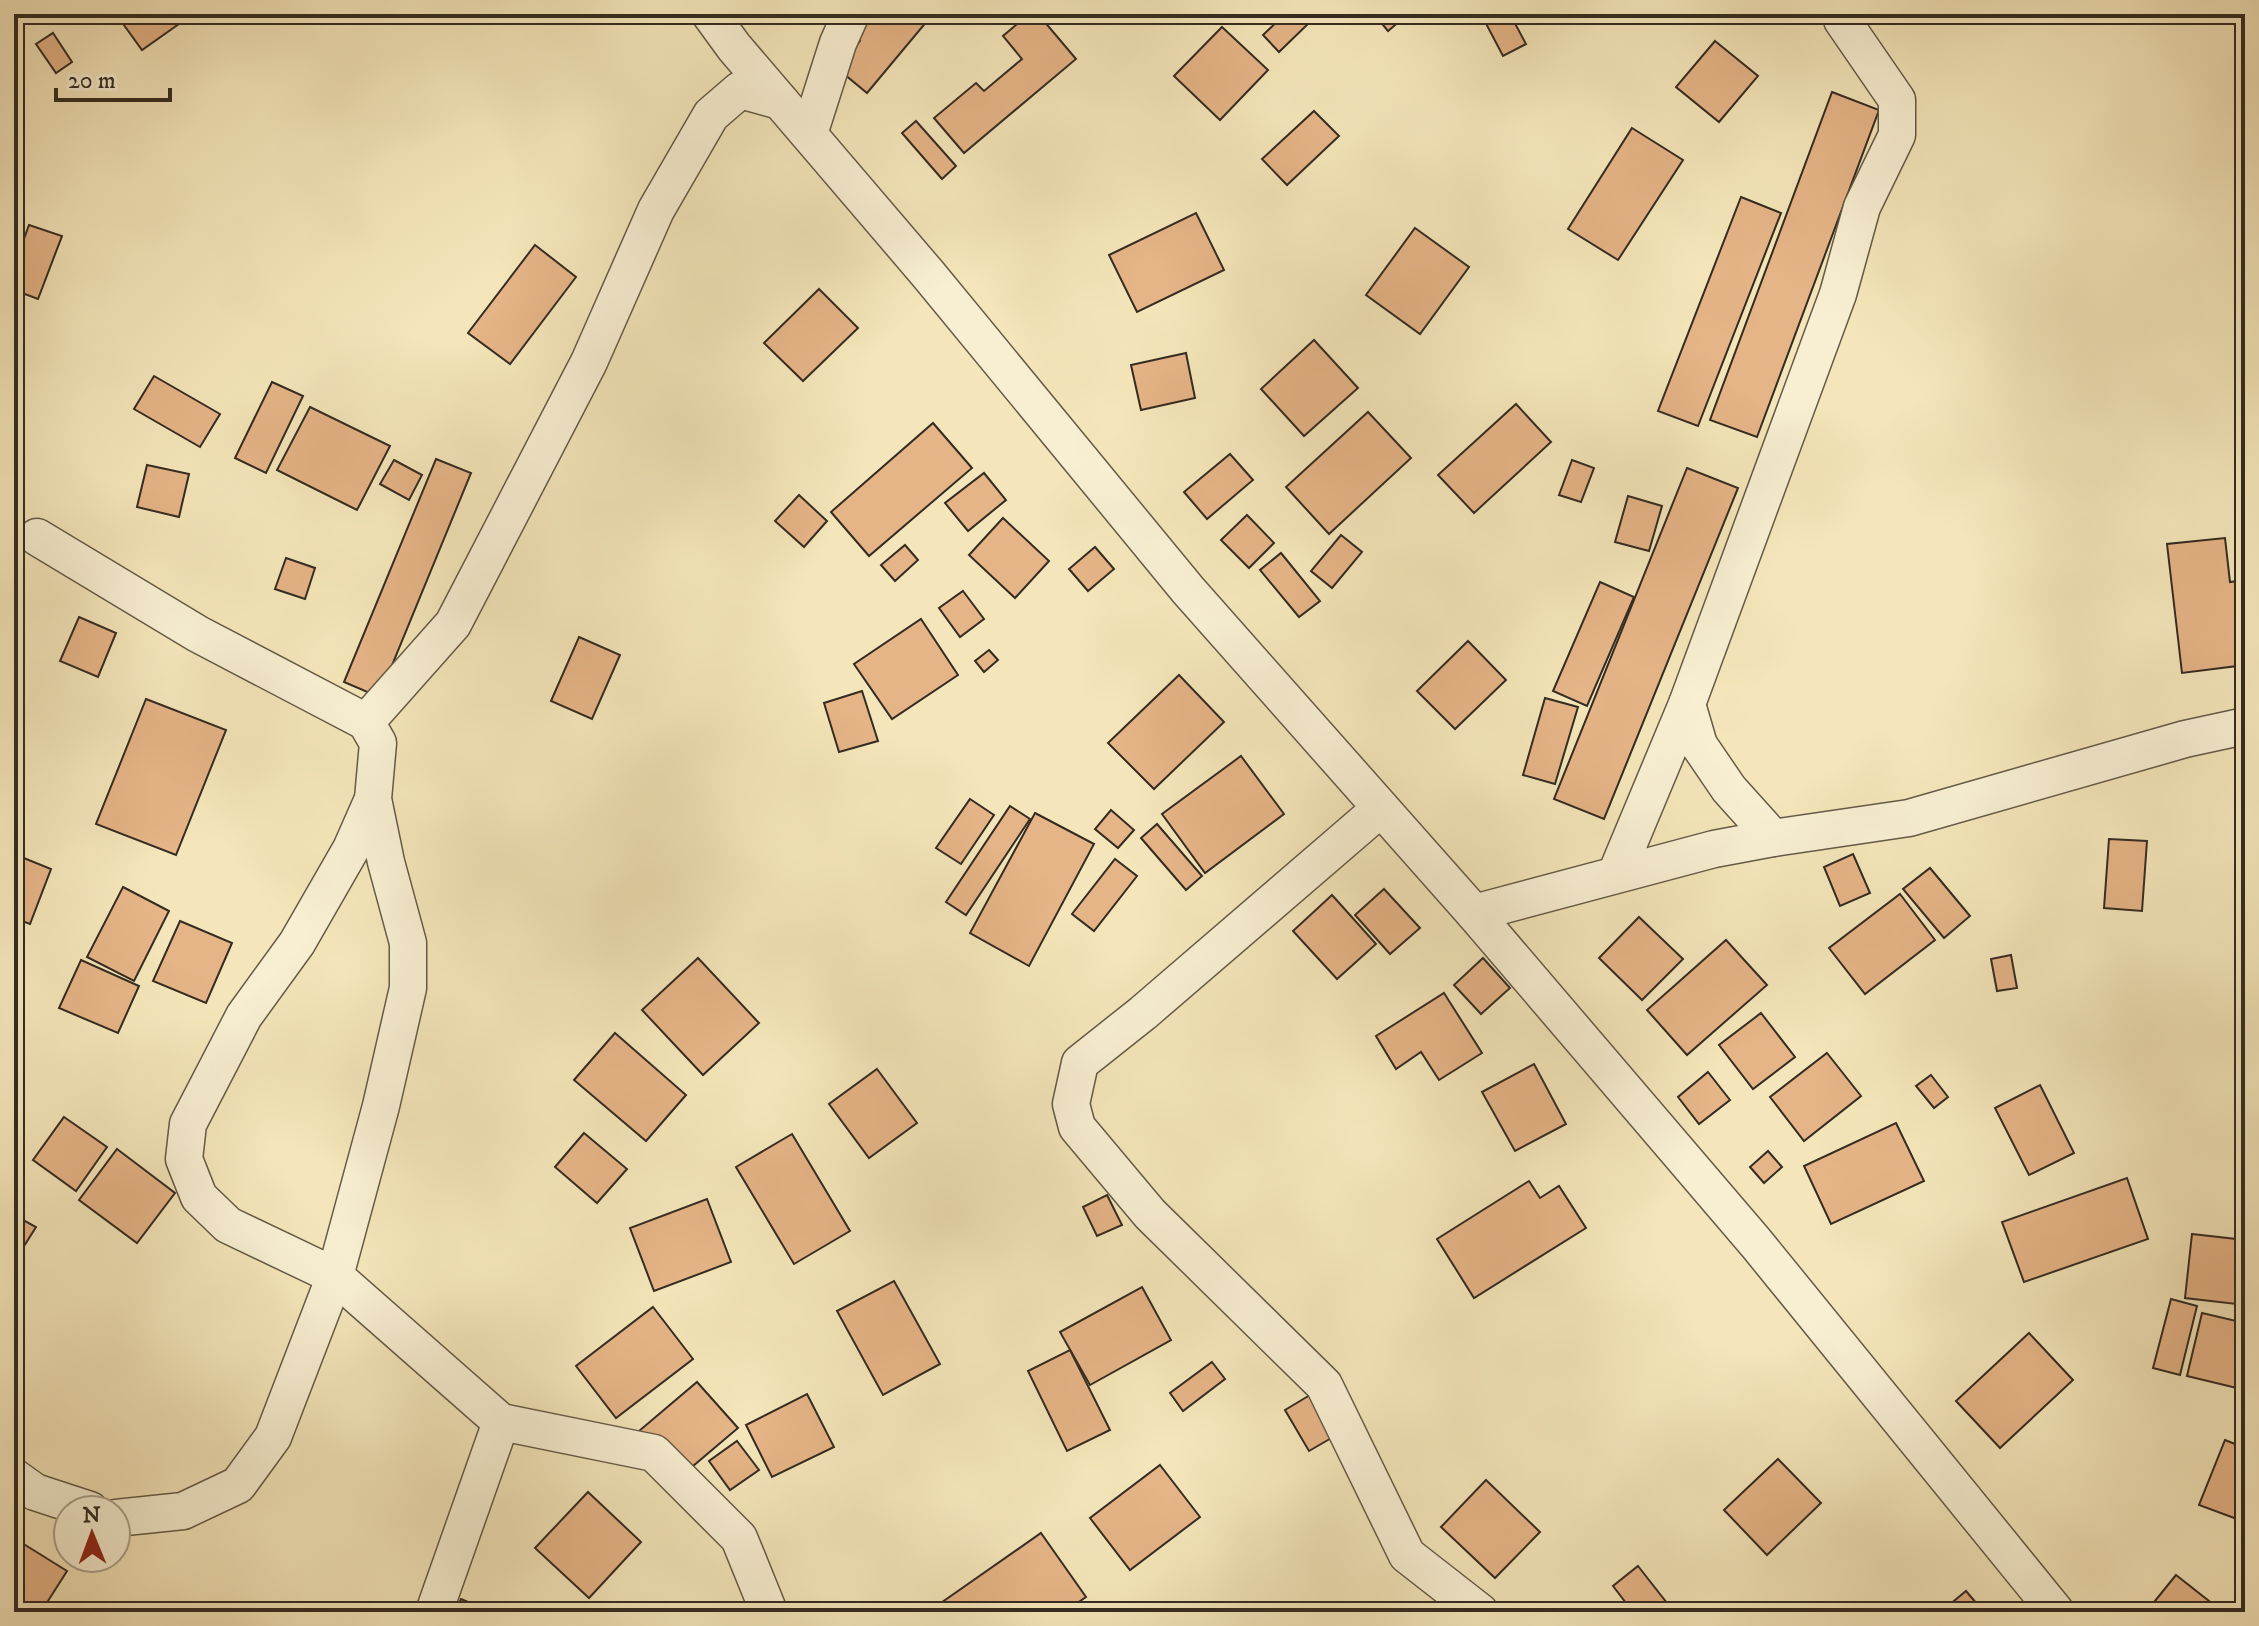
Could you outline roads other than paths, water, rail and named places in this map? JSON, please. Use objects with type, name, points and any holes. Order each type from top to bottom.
[{"type":"street","points":[[710,14],[1188,590],[1474,913],[1756,1243],[2056,1612]]},
{"type":"street","points":[[809,134],[838,43],[851,14]]},
{"type":"street","points":[[1616,874],[1687,704],[1838,294],[1862,207],[1897,135],[1897,100],[1842,20]]},
{"type":"street","points":[[366,722],[453,624],[589,362],[656,210],[711,115],[740,90],[780,101]]},
{"type":"street","points":[[37,537],[198,634],[366,722],[378,743],[373,799],[408,943],[408,988],[381,1106],[335,1276],[273,1437],[238,1485],[183,1511],[132,1516]]},
{"type":"street","points":[[1687,704],[1699,745],[1729,789],[1773,838]]},
{"type":"street","points":[[1474,913],[1616,874],[1773,838],[1909,818],[2185,739],[2245,726]]},
{"type":"street","points":[[373,799],[351,849],[297,943],[244,1016],[188,1124],[184,1159],[199,1197],[228,1225],[335,1276],[501,1422],[654,1453],[739,1538],[769,1612]]},
{"type":"street","points":[[1380,809],[1143,1013],[1080,1063],[1071,1104],[1077,1127],[1150,1214],[1324,1385],[1407,1555],[1480,1612]]},
{"type":"street","points":[[434,1612],[501,1422]]},
{"type":"street","points":[[14,1477],[35,1492],[52,1498]]}]
